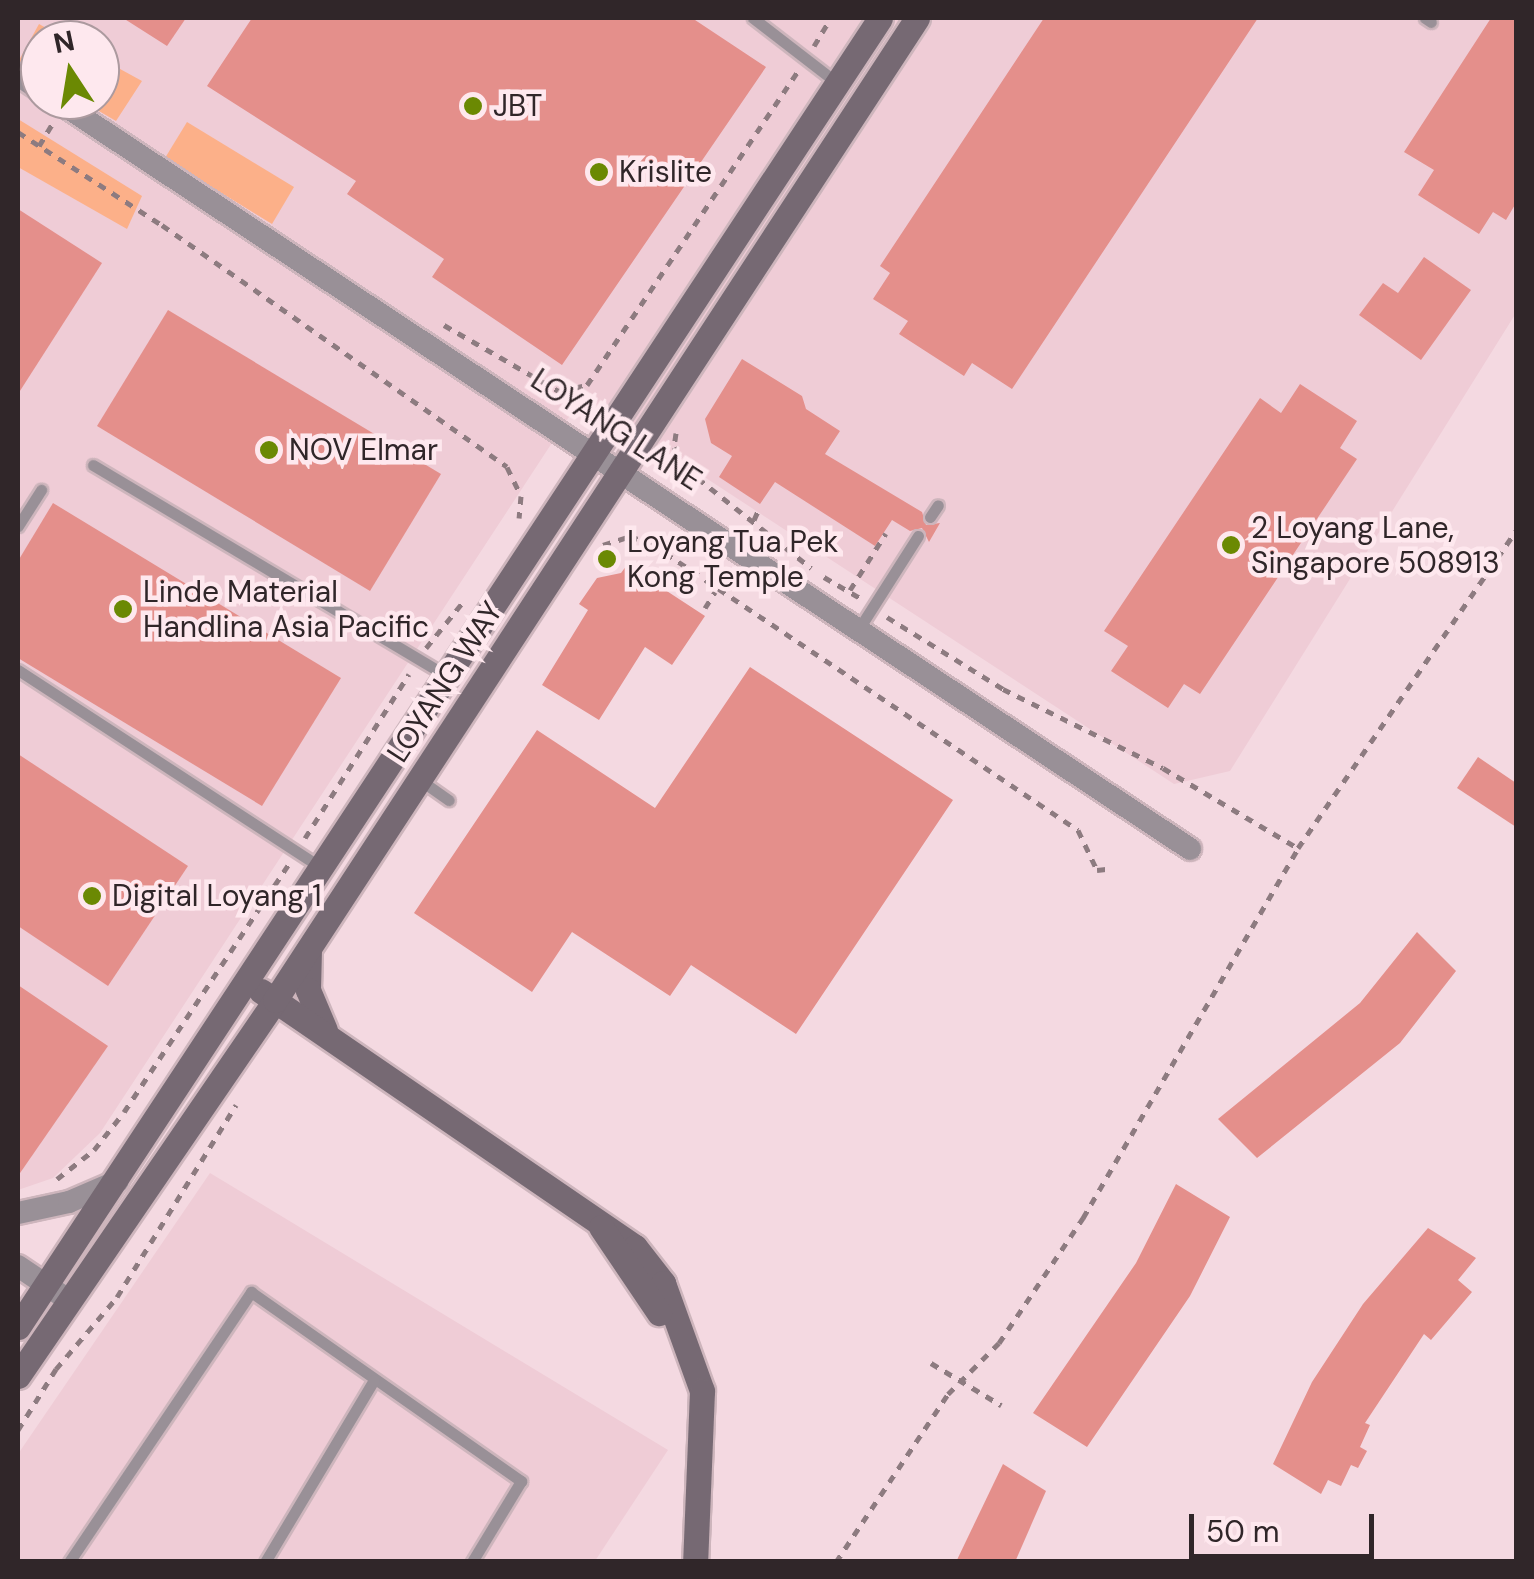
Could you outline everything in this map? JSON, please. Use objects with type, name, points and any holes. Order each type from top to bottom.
[{"type":"main road","name":"LOYANG WAY","points":[[18,1376],[39,1306],[880,18]]},
{"type":"main road","name":"LOYANG WAY","points":[[39,1306],[275,1000],[917,18]]},
{"type":"main road","points":[[309,949],[308,990],[328,1036]]},
{"type":"main road","points":[[248,983],[598,1220],[635,1247],[663,1283],[689,1342],[702,1391],[704,1453],[696,1562]]},
{"type":"main road","points":[[598,1220],[617,1257],[647,1290],[676,1345],[688,1392],[691,1453],[681,1562]]},
{"type":"street","name":"LOYANG LANE","points":[[87,120],[596,452],[866,618],[1190,849]]},
{"type":"street","points":[[18,1213],[69,1202],[119,1180]]},
{"type":"street","points":[[18,1266],[39,1306]]},
{"type":"lane","points":[[753,18],[837,83]]},
{"type":"lane","points":[[93,465],[449,677]]},
{"type":"lane","points":[[18,526],[41,490]]},
{"type":"lane","points":[[930,517],[938,505]]},
{"type":"lane","points":[[866,618],[918,536]]},
{"type":"lane","points":[[18,670],[324,869]]},
{"type":"lane","points":[[420,780],[449,800]]},
{"type":"lane","points":[[70,1562],[251,1292],[520,1481],[472,1562]]},
{"type":"lane","points":[[264,1562],[374,1380]]},
{"type":"path","points":[[586,385],[831,18]]},
{"type":"path","points":[[18,132],[162,224],[507,467],[521,496],[520,517],[511,531]]},
{"type":"path","points":[[674,447],[685,468],[818,574],[850,590],[866,618],[1163,768],[1298,848]]},
{"type":"path","points":[[754,520],[759,510]]},
{"type":"path","points":[[836,1562],[960,1380],[999,1343],[1084,1218],[1298,848],[1516,531]]},
{"type":"path","points":[[850,590],[886,533]]},
{"type":"path","points":[[589,555],[610,539],[630,536],[652,544],[715,592],[1078,830],[1097,870],[1106,869]]},
{"type":"path","points":[[48,1183],[94,1150],[124,1112],[418,659],[474,587]]},
{"type":"path","points":[[705,608],[715,592]]},
{"type":"path","points":[[932,1363],[1002,1405]]},
{"type":"shaded area","points":[[18,18],[1516,18],[1516,313],[1230,771],[1174,784],[582,397],[100,1133],[53,1178],[18,1190]]},
{"type":"shaded area","points":[[120,69],[142,81],[120,115]]},
{"type":"shaded area","points":[[18,119],[142,196],[127,229],[18,167]]},
{"type":"shaded area","points":[[187,122],[294,187],[272,224],[165,158]]},
{"type":"shaded area","points":[[210,1173],[668,1450],[595,1561],[18,1562],[18,1454]]},
{"type":"building","points":[[123,18],[186,18],[167,46]]},
{"type":"building","points":[[252,18],[692,18],[766,67],[562,365],[432,277],[444,259],[347,194],[356,181],[207,86]]},
{"type":"building","points":[[1044,18],[1258,18],[1012,389],[972,363],[964,376],[899,334],[908,321],[873,299],[890,273],[880,266]]},
{"type":"building","points":[[1491,18],[1516,18],[1516,203],[1506,220],[1493,212],[1479,234],[1418,195],[1434,170],[1404,152]]},
{"type":"building","points":[[18,209],[102,263],[18,394]]},
{"type":"building","points":[[1424,257],[1471,290],[1421,360],[1359,315],[1383,283],[1398,293]]},
{"type":"building","name":"NOV Elmar","points":[[168,310],[441,474],[370,591],[97,426]]},
{"type":"building","points":[[742,359],[802,396],[806,409],[840,431],[825,454],[922,512],[926,525],[940,523],[929,542],[922,528],[910,531],[892,520],[875,546],[775,482],[760,504],[719,477],[732,456],[711,443],[705,419]]},
{"type":"building","name":"2 Loyang Lane, Singapore 508913","points":[[1300,384],[1357,421],[1340,448],[1357,459],[1200,694],[1184,684],[1168,708],[1111,671],[1128,646],[1104,631],[1260,398],[1281,413]]},
{"type":"building","name":"Linde Material Handlina Asia Pacific","points":[[53,503],[341,678],[262,806],[18,658],[18,561]]},
{"type":"building","points":[[627,565],[705,616],[672,665],[645,647],[599,720],[542,685],[588,610],[579,604],[597,578],[621,573]]},
{"type":"building","points":[[750,667],[953,800],[796,1034],[691,965],[670,996],[572,932],[532,992],[414,913],[537,730],[655,808]]},
{"type":"building","name":"Digital Loyang 1","points":[[18,754],[188,866],[108,986],[18,926]]},
{"type":"building","points":[[1478,757],[1516,783],[1516,827],[1457,788]]},
{"type":"building","points":[[1417,932],[1456,971],[1400,1043],[1257,1158],[1218,1119],[1360,1003]]},
{"type":"building","points":[[18,985],[108,1046],[18,1176]]},
{"type":"building","points":[[1176,1184],[1230,1217],[1190,1296],[1087,1447],[1033,1413],[1136,1263]]},
{"type":"building","points":[[1428,1228],[1476,1258],[1458,1280],[1472,1292],[1431,1340],[1424,1334],[1365,1423],[1370,1425],[1360,1447],[1367,1451],[1358,1468],[1351,1465],[1341,1486],[1328,1480],[1321,1494],[1273,1464],[1312,1382],[1363,1304]]},
{"type":"building","points":[[1003,1464],[1046,1491],[1015,1562],[956,1562]]},
{"type":"place","name":"JBT","points":[[473,106]]},
{"type":"place","name":"Krislite","points":[[599,172]]},
{"type":"place","name":"NOV Elmar","points":[[269,450]]},
{"type":"place","name":"2 Loyang Lane, Singapore 508913","points":[[1231,545]]},
{"type":"place","name":"Loyang Tua Pek Kong Temple","points":[[607,559]]},
{"type":"place","name":"Linde Material Handlina Asia Pacific","points":[[123,609]]},
{"type":"place","name":"Digital Loyang 1","points":[[92,896]]}]
